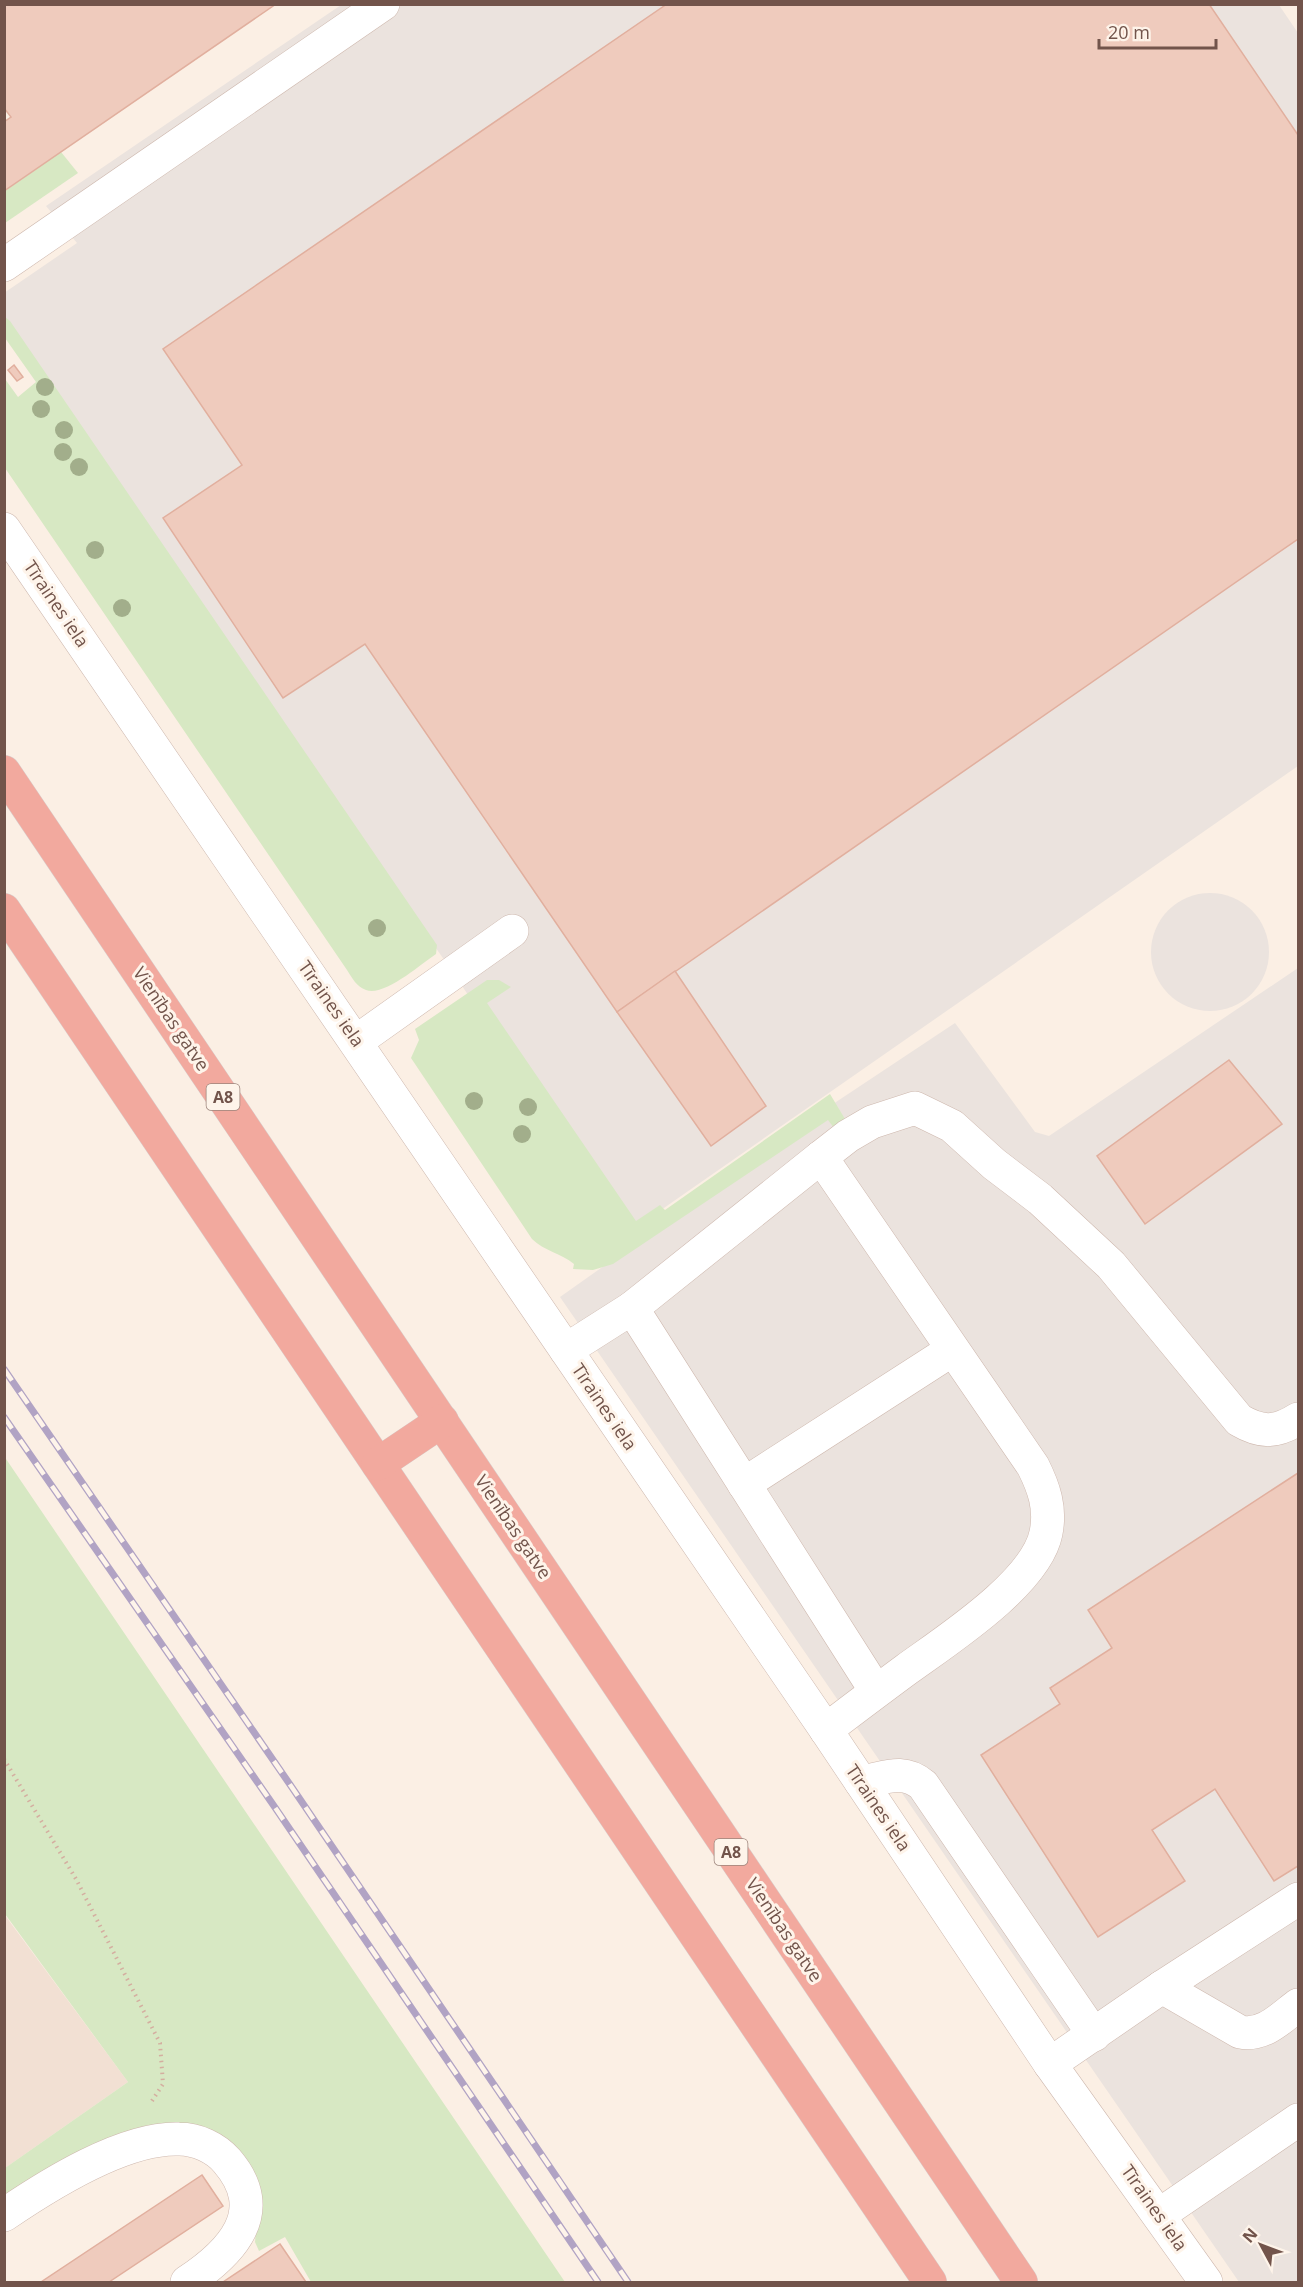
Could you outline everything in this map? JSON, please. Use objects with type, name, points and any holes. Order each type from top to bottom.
[{"type":"highway","name":"Vienības gatve","points":[[4,772],[1021,2283]]},
{"type":"highway","points":[[4,910],[930,2283]]},
{"type":"highway","points":[[378,1464],[442,1421]]},
{"type":"street","points":[[4,265],[383,4]]},
{"type":"street","name":"Tīraines iela","points":[[4,529],[357,1041],[826,1730],[1050,2064],[1206,2283]]},
{"type":"street","points":[[357,1041],[512,931]]},
{"type":"street","points":[[566,1350],[632,1308],[848,1136],[872,1122],[915,1108],[952,1126],[994,1164],[1041,1198],[1111,1264],[1239,1420],[1262,1430],[1288,1425],[1299,1419]]},
{"type":"street","points":[[821,1157],[951,1350],[1033,1466],[1044,1488],[1048,1508],[1046,1534],[1038,1552],[1021,1576],[997,1600],[826,1730]]},
{"type":"street","points":[[632,1308],[876,1691]]},
{"type":"street","points":[[744,1484],[951,1350]]},
{"type":"street","points":[[861,1782],[905,1774],[914,1777],[923,1785],[1094,2035]]},
{"type":"street","points":[[1050,2064],[1162,1987],[1299,1899]]},
{"type":"street","points":[[1162,1987],[1240,2032],[1251,2035],[1264,2030],[1299,2005]]},
{"type":"street","points":[[1159,2215],[1299,2120]]},
{"type":"street","points":[[4,2216],[39,2191],[98,2161],[146,2143],[179,2139],[201,2143],[222,2155],[239,2175],[247,2193],[246,2213],[240,2232],[226,2250],[187,2283]]},
{"type":"path","points":[[4,1759],[76,1879],[160,2043],[163,2084],[147,2109]]},
{"type":"shaded area","points":[[341,5],[1279,5],[1298,33],[1298,766],[628,1233],[452,971],[5,333],[4,293],[77,243],[46,206]]},
{"type":"shaded area","points":[[1210,893],[1233,897],[1252,910],[1265,929],[1269,952],[1265,975],[1252,994],[1233,1007],[1210,1011],[1187,1007],[1168,994],[1155,975],[1151,952],[1155,929],[1168,910],[1187,897]]},
{"type":"shaded area","points":[[1298,968],[1298,2282],[1239,2282],[560,1297],[830,1106],[955,1023],[1035,1132],[1049,1136]]},
{"type":"shaded area","points":[[4,1914],[128,2082],[5,2168],[4,2168]]},
{"type":"green space","points":[[61,152],[78,173],[5,223],[5,191]]},
{"type":"green space","points":[[5,317],[10,321],[437,945],[436,954],[412,972],[374,991],[360,987],[353,979],[5,468],[5,379],[18,397],[36,382],[5,338]]},
{"type":"green space","points":[[487,980],[499,980],[511,987],[487,1003],[636,1221],[660,1205],[665,1210],[830,1094],[848,1124],[834,1128],[828,1120],[613,1264],[593,1270],[573,1269],[574,1264],[569,1260],[532,1239],[411,1058],[419,1040],[415,1029]]},
{"type":"green space","points":[[4,1456],[565,2282],[311,2282],[285,2237],[259,2251],[255,2242],[257,2218],[254,2181],[174,2127],[5,2201],[5,2168],[128,2082],[5,1914]]},
{"type":"building","points":[[4,4],[276,4],[4,191],[4,122],[11,117],[4,108]]},
{"type":"building","points":[[667,4],[1209,4],[1298,135],[1298,539],[617,1012],[365,644],[283,698],[163,518],[242,465],[163,349]]},
{"type":"building","points":[[14,365],[23,377],[17,381],[8,370]]},
{"type":"building","points":[[675,971],[766,1106],[711,1146],[617,1012]]},
{"type":"building","points":[[1229,1060],[1282,1124],[1145,1224],[1097,1156]]},
{"type":"building","points":[[1298,1473],[1298,1866],[1274,1881],[1215,1789],[1152,1830],[1185,1881],[1098,1937],[981,1755],[1060,1704],[1050,1688],[1112,1648],[1088,1610]]},
{"type":"building","points":[[202,2175],[223,2206],[109,2282],[41,2282]]},
{"type":"building","points":[[280,2244],[306,2282],[223,2282]]},
{"type":"railway","points":[[4,1369],[628,2282]]},
{"type":"railway","points":[[4,1417],[274,1806],[598,2282]]}]
